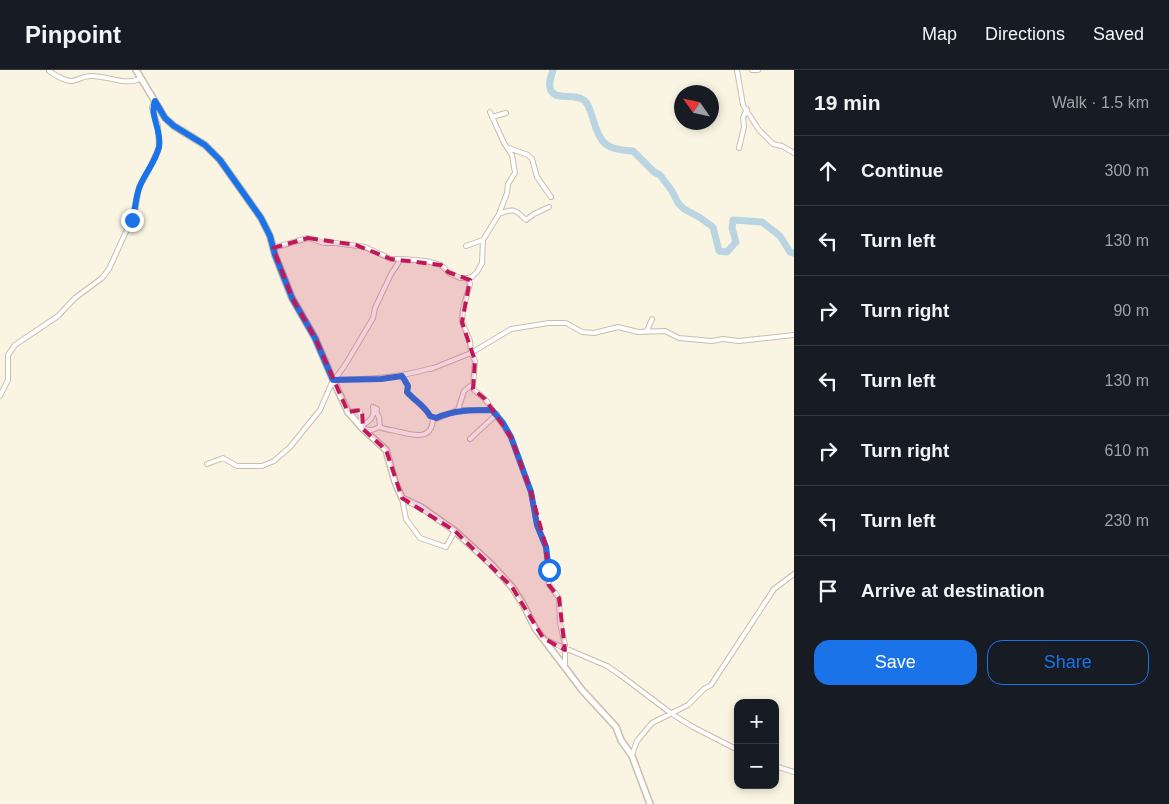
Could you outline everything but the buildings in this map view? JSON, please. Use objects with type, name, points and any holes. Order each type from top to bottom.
[{"type":"street","points":[[136,70],[165,118],[174,126],[205,145],[220,160],[261,218],[270,236],[292,298],[315,338],[348,412],[362,430],[386,450],[395,482],[402,498],[406,520],[420,538],[446,547],[455,531]]},
{"type":"street","points":[[737,70],[743,105],[766,138],[773,144],[782,146],[794,153]]},
{"type":"street","points":[[752,70],[758,70]]},
{"type":"street","points":[[49,71],[63,79],[73,81],[90,76],[125,81],[141,78]]},
{"type":"street","points":[[0,396],[7,386],[8,355],[15,344],[58,316],[75,298],[102,278],[109,270],[117,253],[119,243],[135,212],[139,188],[159,147],[158,125],[152,107],[155,101]]},
{"type":"street","points":[[739,148],[747,109]]},
{"type":"street","points":[[273,248],[308,238],[324,243],[365,247],[391,258],[426,261],[442,265],[449,272],[460,278],[472,277],[482,263],[483,240],[499,214],[507,193],[508,184],[515,173],[512,155],[504,143],[490,112]]},
{"type":"street","points":[[492,117],[506,113]]},
{"type":"street","points":[[509,148],[528,155],[532,159],[537,177],[551,197]]},
{"type":"street","points":[[499,214],[511,210],[520,214],[526,220],[549,207]]},
{"type":"street","points":[[466,246],[483,240]]},
{"type":"street","points":[[207,464],[222,458],[237,466],[262,466],[274,461],[290,447],[320,410],[333,380],[347,362],[373,318],[375,308],[401,259]]},
{"type":"street","points":[[468,278],[470,284],[463,309],[462,322],[470,341],[475,361],[474,390],[486,399],[511,437],[531,492],[537,525],[546,547],[549,584],[559,598],[564,667]]},
{"type":"street","points":[[647,331],[652,319]]},
{"type":"street","points":[[333,380],[381,379],[402,376],[432,368],[472,353],[511,329],[548,323],[566,323],[582,332],[594,332],[618,327],[638,332],[665,331],[679,338],[712,341],[723,339],[739,341],[794,335]]},
{"type":"street","points":[[402,376],[408,386],[407,392],[415,402],[426,409],[430,416],[436,418],[458,410],[492,410]]},
{"type":"street","points":[[458,410],[464,391],[473,384]]},
{"type":"street","points":[[362,430],[363,425],[370,420],[374,413],[373,407],[377,410],[376,412],[380,417],[380,427]]},
{"type":"street","points":[[348,412],[357,411],[361,414],[362,430]]},
{"type":"street","points":[[470,439],[497,414]]},
{"type":"street","points":[[362,430],[372,430],[380,427],[419,436],[430,430],[434,417]]},
{"type":"street","points":[[402,498],[421,507],[455,531],[491,564],[512,588],[523,604],[535,628],[554,654],[582,690],[616,727],[621,740],[632,756],[650,804]]},
{"type":"street","points":[[632,756],[633,749],[649,725],[688,705],[704,689],[711,685],[774,589],[794,574]]},
{"type":"street","points":[[543,638],[612,670],[672,714],[734,748]]},
{"type":"street","points":[[554,654],[556,650],[564,649]]},
{"type":"street","points":[[779,767],[794,772]]},
{"type":"highlighted area","points":[[308,238],[356,245],[391,259],[441,265],[448,272],[470,280],[462,322],[475,361],[473,389],[485,399],[511,437],[531,492],[546,547],[549,585],[559,598],[565,650],[543,638],[512,587],[455,531],[402,498],[386,450],[363,429],[362,410],[348,412],[315,338],[292,298],[273,248]]},
{"type":"waterway","points":[[553,70],[550,78],[552,92],[555,95],[576,97],[585,101],[602,140],[610,147],[633,151],[654,172],[660,175],[684,209],[713,227],[719,251],[727,252],[736,242],[732,228],[733,220],[762,222],[780,236],[790,252],[794,253]]},
{"type":"route","points":[[132,220],[139,188],[159,147],[158,125],[152,107],[155,101],[165,118],[174,126],[205,145],[220,160],[261,218],[270,236],[275,255],[292,298],[315,338],[333,380],[381,379],[402,376],[408,386],[407,392],[415,402],[426,409],[430,416],[436,418],[458,410],[492,410],[497,414],[511,437],[531,492],[537,525],[546,547],[549,570]]}]
